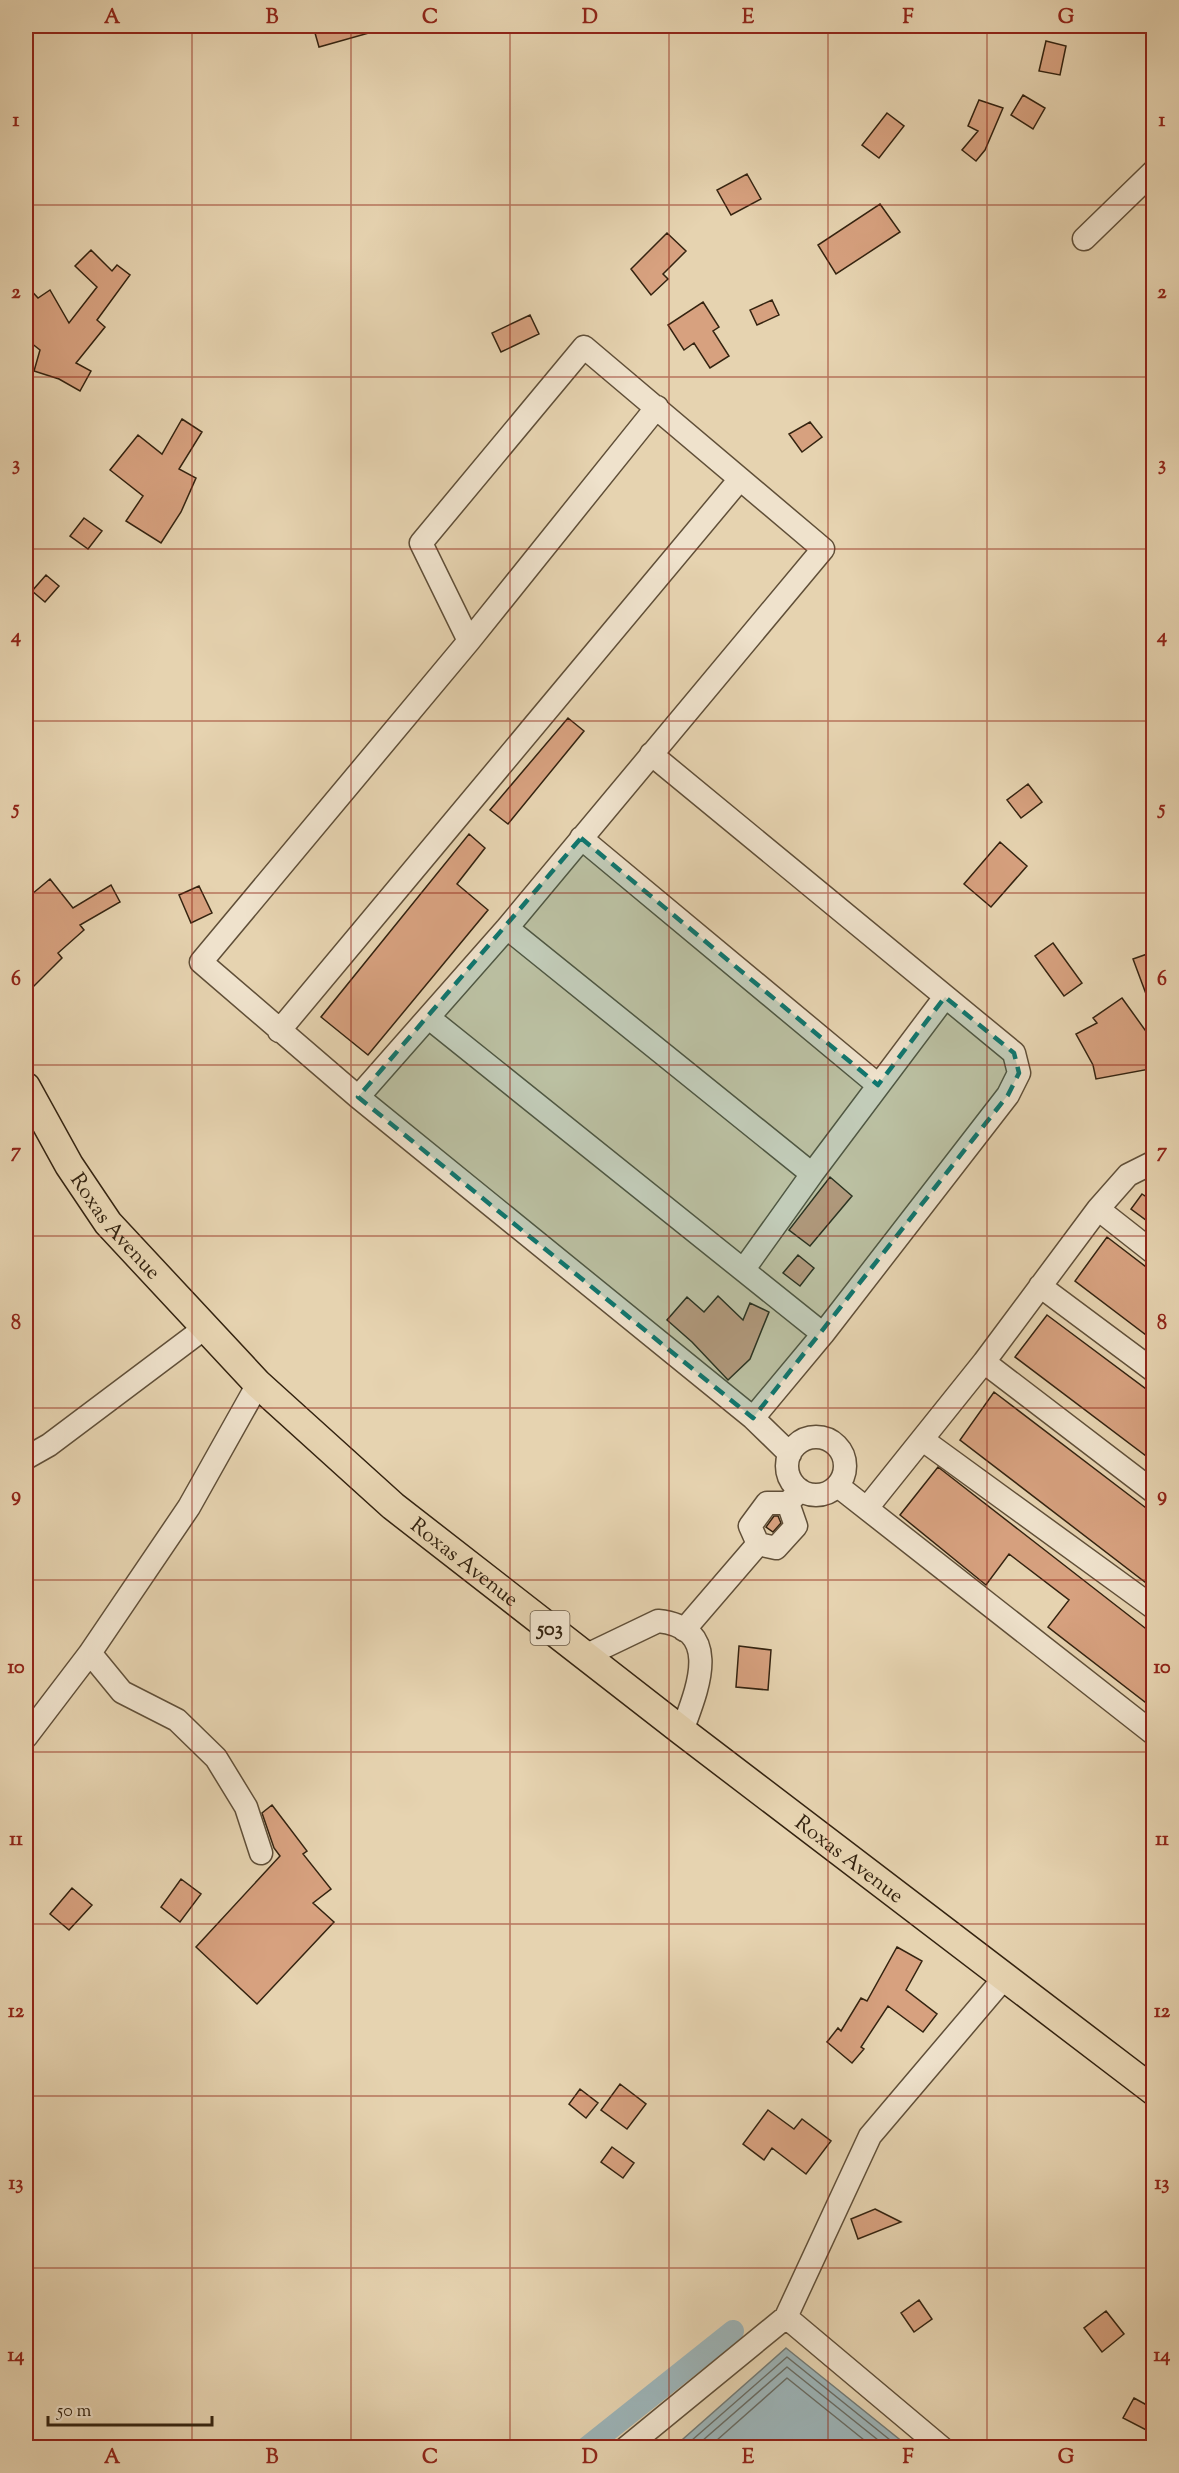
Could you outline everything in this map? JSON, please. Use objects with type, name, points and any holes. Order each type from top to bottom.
[{"type":"main road","name":"Roxas Avenue","points":[[26,1087],[69,1165],[108,1223],[258,1384],[393,1506],[682,1731],[1154,2091]]},
{"type":"street","points":[[1084,239],[1154,171]]},
{"type":"street","points":[[358,1097],[507,928],[823,549],[657,406],[584,347],[421,543],[468,641]]},
{"type":"street","points":[[657,406],[468,641],[201,962],[358,1097],[753,1418],[790,1454]]},
{"type":"street","points":[[279,1031],[740,479]]},
{"type":"street","points":[[651,754],[1014,1053],[1019,1073],[1008,1095],[823,1334],[753,1418]]},
{"type":"street","points":[[581,838],[878,1085]]},
{"type":"street","points":[[507,928],[812,1174]]},
{"type":"street","points":[[744,1269],[945,997]]},
{"type":"street","points":[[429,1018],[823,1334]]},
{"type":"street","points":[[867,1508],[984,1362],[1098,1209],[1128,1175],[1154,1162]]},
{"type":"street","points":[[1098,1209],[1154,1252]]},
{"type":"street","points":[[1040,1286],[1154,1371]]},
{"type":"street","points":[[27,1454],[49,1445],[206,1327]]},
{"type":"street","points":[[984,1362],[1154,1492]]},
{"type":"street","points":[[26,1737],[90,1653],[189,1507],[258,1384]]},
{"type":"street","points":[[758,1544],[750,1527],[767,1503],[794,1497],[809,1494],[820,1495],[838,1486],[846,1468],[840,1449],[833,1441],[813,1436],[795,1445],[790,1454],[788,1474],[793,1483],[794,1497],[796,1526],[776,1548],[758,1544]]},
{"type":"street","points":[[923,1440],[1154,1608]]},
{"type":"street","points":[[838,1486],[1154,1734]]},
{"type":"street","points":[[684,1630],[758,1544]]},
{"type":"street","points":[[585,1656],[658,1621],[667,1622],[684,1630],[695,1641],[700,1655],[700,1677],[682,1731]]},
{"type":"street","points":[[90,1653],[122,1692],[177,1720],[216,1758],[246,1807],[261,1853]]},
{"type":"street","points":[[626,2448],[786,2317],[870,2136],[1005,1977]]},
{"type":"street","points":[[786,2317],[942,2448]]},
{"type":"highlighted area","points":[[581,838],[878,1085],[945,997],[1014,1053],[1019,1073],[1008,1095],[753,1418],[358,1097]]},
{"type":"water","points":[[786,2348],[909,2447],[674,2447]]},
{"type":"building","points":[[313,26],[376,26],[376,31],[319,47]]},
{"type":"building","points":[[1046,41],[1066,46],[1060,75],[1039,71]]},
{"type":"building","points":[[1023,95],[1045,108],[1033,129],[1011,115]]},
{"type":"building","points":[[979,100],[1003,108],[985,150],[976,161],[962,150],[978,131],[968,126]]},
{"type":"building","points":[[887,113],[904,126],[879,158],[862,145]]},
{"type":"building","points":[[747,174],[761,199],[731,215],[717,190]]},
{"type":"building","points":[[880,204],[900,232],[836,274],[818,245]]},
{"type":"building","points":[[667,233],[686,251],[663,274],[668,279],[651,295],[631,269]]},
{"type":"building","points":[[91,250],[112,271],[117,265],[130,275],[97,320],[105,327],[76,363],[91,371],[80,391],[59,379],[34,371],[40,350],[26,339],[26,285],[38,298],[50,290],[69,323],[97,287],[75,266]]},
{"type":"building","points":[[772,300],[779,315],[757,325],[750,310]]},
{"type":"building","points":[[703,302],[719,327],[713,331],[729,356],[710,368],[694,343],[684,350],[668,325]]},
{"type":"building","points":[[530,315],[539,334],[501,352],[492,333]]},
{"type":"building","points":[[182,419],[202,432],[179,469],[196,478],[181,512],[161,543],[126,521],[143,496],[110,470],[138,435],[162,454]]},
{"type":"building","points":[[810,422],[822,437],[802,452],[789,434]]},
{"type":"building","points":[[84,518],[102,531],[88,549],[70,536]]},
{"type":"building","points":[[46,575],[59,586],[45,602],[32,591]]},
{"type":"building","points":[[568,718],[584,731],[508,824],[490,810]]},
{"type":"building","points":[[1028,784],[1042,802],[1021,818],[1007,800]]},
{"type":"building","points":[[469,834],[485,848],[457,884],[488,910],[368,1055],[321,1017]]},
{"type":"building","points":[[1000,842],[1027,866],[991,907],[964,884]]},
{"type":"building","points":[[50,879],[73,908],[111,885],[120,902],[80,925],[84,930],[58,953],[62,958],[26,994],[26,899]]},
{"type":"building","points":[[199,886],[212,913],[191,923],[179,895]]},
{"type":"building","points":[[1053,943],[1082,983],[1064,996],[1035,956]]},
{"type":"building","points":[[1150,953],[1154,963],[1154,1010],[1152,1010],[1133,959]]},
{"type":"building","points":[[1122,998],[1153,1041],[1146,1046],[1150,1069],[1096,1079],[1093,1065],[1076,1034],[1097,1023],[1093,1018]]},
{"type":"building","points":[[830,1177],[852,1196],[810,1246],[789,1230]]},
{"type":"building","points":[[1142,1194],[1154,1202],[1154,1226],[1131,1209]]},
{"type":"building","points":[[1107,1237],[1154,1273],[1154,1341],[1075,1281]]},
{"type":"building","points":[[798,1255],[814,1268],[800,1286],[783,1273]]},
{"type":"building","points":[[718,1296],[743,1320],[750,1303],[769,1312],[750,1359],[728,1380],[692,1342],[667,1320],[687,1297],[704,1312]]},
{"type":"building","points":[[1047,1315],[1154,1395],[1154,1462],[1015,1357]]},
{"type":"building","points":[[994,1392],[1154,1514],[1154,1589],[960,1440]]},
{"type":"building","points":[[938,1467],[1154,1635],[1154,1709],[1048,1627],[1069,1600],[1009,1554],[986,1585],[900,1515]]},
{"type":"building","points":[[774,1516],[778,1516],[781,1523],[773,1532],[766,1527]]},
{"type":"building","points":[[739,1646],[771,1650],[768,1690],[736,1687]]},
{"type":"building","points":[[272,1805],[307,1851],[303,1854],[331,1889],[313,1903],[334,1922],[257,2004],[196,1947],[280,1856],[274,1848],[262,1813]]},
{"type":"building","points":[[181,1879],[201,1894],[180,1922],[161,1907]]},
{"type":"building","points":[[72,1888],[92,1905],[69,1930],[50,1914]]},
{"type":"building","points":[[897,1947],[922,1961],[906,1990],[937,2014],[923,2032],[888,2006],[861,2047],[864,2049],[852,2063],[827,2042],[838,2028],[841,2031],[861,1998],[867,2001]]},
{"type":"building","points":[[620,2084],[646,2104],[627,2129],[601,2110]]},
{"type":"building","points":[[580,2089],[598,2103],[586,2118],[569,2104]]},
{"type":"building","points":[[768,2110],[794,2129],[802,2119],[831,2141],[806,2174],[772,2148],[764,2160],[743,2144]]},
{"type":"building","points":[[612,2147],[634,2163],[623,2178],[601,2162]]},
{"type":"building","points":[[875,2209],[901,2222],[858,2239],[851,2219]]},
{"type":"building","points":[[919,2300],[932,2319],[914,2332],[901,2313]]},
{"type":"building","points":[[1106,2311],[1124,2334],[1102,2352],[1084,2328]]},
{"type":"building","points":[[1134,2398],[1154,2409],[1154,2434],[1123,2418]]},
{"type":"waterway","points":[[586,2448],[733,2331]]}]
